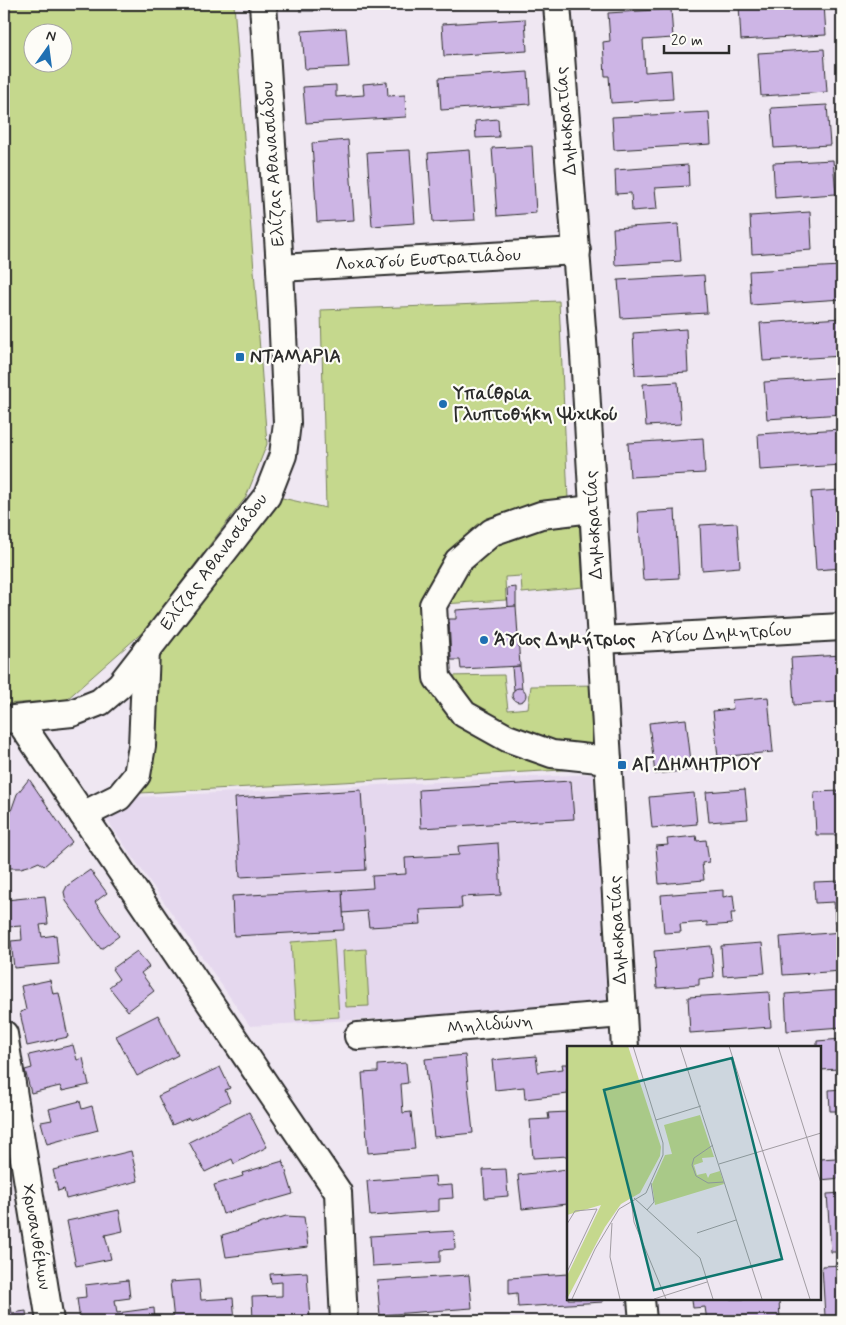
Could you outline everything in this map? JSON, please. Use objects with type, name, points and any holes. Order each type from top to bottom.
[{"type":"street","name":"Ελίζας Αθανασιάδου","points":[[11,720],[72,713],[100,702],[120,685],[267,496],[283,455],[287,423],[280,268],[263,4]]},
{"type":"street","name":"Δημοκρατίας","points":[[557,4],[577,251],[625,1046]]},
{"type":"street","name":"Λοχαγού Ευστρατιάδου","points":[[280,268],[577,251]]},
{"type":"street","points":[[592,509],[541,515],[492,532],[458,561],[433,605],[437,678],[464,714],[507,738],[552,754],[608,760]]},
{"type":"street","name":"Αγίου Δημητρίου","points":[[601,640],[842,627]]},
{"type":"street","points":[[83,815],[119,797],[137,775],[142,746],[146,651]]},
{"type":"street","points":[[11,720],[83,815],[338,1192],[344,1321]]},
{"type":"street","name":"Μηλιδώνη","points":[[358,1036],[622,1014]]},
{"type":"street","name":"Χρυσανθέμων","points":[[4,1034],[50,1321]]},
{"type":"street","points":[[641,1300],[643,1321]]},
{"type":"shaded area","points":[[593,774],[610,1005],[250,1026],[105,817],[137,797]]},
{"type":"green space","points":[[4,4],[234,4],[267,444],[246,497],[145,630],[66,700],[4,704]]},
{"type":"green space","points":[[559,301],[568,499],[578,500],[583,587],[522,593],[521,576],[505,577],[506,600],[443,604],[446,676],[504,675],[508,710],[528,708],[531,686],[597,685],[599,768],[140,793],[152,765],[150,659],[278,497],[326,508],[321,310]]},
{"type":"green space","points":[[334,939],[339,1017],[296,1020],[291,942]]},
{"type":"green space","points":[[366,949],[369,1006],[346,1007],[343,951]]},
{"type":"building","points":[[299,4],[354,4],[314,7],[314,11],[300,11]]},
{"type":"building","points":[[443,4],[526,4],[443,9]]},
{"type":"building","points":[[824,4],[826,35],[741,40],[739,5]]},
{"type":"building","points":[[671,9],[673,38],[643,40],[645,72],[671,70],[673,99],[611,103],[609,76],[605,76],[603,42],[610,41],[608,13]]},
{"type":"building","points":[[525,19],[527,51],[444,56],[442,24]]},
{"type":"building","points":[[346,28],[349,67],[305,69],[302,31]]},
{"type":"building","points":[[824,49],[827,92],[761,96],[758,53]]},
{"type":"building","points":[[528,72],[530,104],[441,110],[439,78]]},
{"type":"building","points":[[387,82],[388,96],[405,95],[406,117],[306,123],[303,87],[336,85],[336,97],[364,95],[363,84]]},
{"type":"building","points":[[827,105],[830,145],[774,148],[771,108]]},
{"type":"building","points":[[709,112],[711,144],[614,150],[612,117]]},
{"type":"building","points":[[498,119],[499,137],[476,138],[475,121]]},
{"type":"building","points":[[348,140],[354,220],[317,222],[312,143]]},
{"type":"building","points":[[532,146],[536,213],[497,216],[492,148]]},
{"type":"building","points":[[410,150],[415,223],[372,226],[367,152]]},
{"type":"building","points":[[470,150],[475,220],[433,222],[428,153]]},
{"type":"building","points":[[833,160],[836,194],[775,198],[773,163]]},
{"type":"building","points":[[688,165],[689,186],[655,188],[657,209],[632,211],[631,193],[616,194],[615,170]]},
{"type":"building","points":[[810,212],[812,250],[752,254],[750,216]]},
{"type":"building","points":[[678,224],[681,261],[615,265],[613,228]]},
{"type":"building","points":[[841,266],[842,299],[751,305],[749,271]]},
{"type":"building","points":[[704,275],[707,313],[621,318],[618,280]]},
{"type":"building","points":[[842,318],[842,356],[763,361],[760,323]]},
{"type":"building","points":[[686,329],[688,372],[635,375],[633,333]]},
{"type":"building","points":[[842,377],[842,414],[767,419],[764,382]]},
{"type":"building","points":[[678,382],[681,424],[646,426],[643,384]]},
{"type":"building","points":[[842,429],[842,465],[760,470],[758,434]]},
{"type":"building","points":[[703,438],[705,473],[630,477],[628,443]]},
{"type":"building","points":[[842,490],[842,568],[816,570],[811,492]]},
{"type":"building","points":[[675,510],[679,578],[643,580],[638,512]]},
{"type":"building","points":[[737,523],[740,567],[702,570],[700,525]]},
{"type":"building","points":[[516,587],[516,606],[508,607],[507,588]]},
{"type":"building","name":"Άγιος Δημήτριος","points":[[516,606],[520,666],[461,669],[460,660],[451,660],[449,619],[456,619],[456,610]]},
{"type":"building","points":[[842,655],[842,742],[839,742],[836,702],[794,705],[791,658]]},
{"type":"building","points":[[520,666],[522,689],[514,690],[512,667]]},
{"type":"building","points":[[519,688],[524,690],[526,695],[524,700],[519,702],[514,700],[512,695],[514,690]]},
{"type":"building","points":[[768,697],[773,752],[718,757],[713,711],[733,709],[732,700]]},
{"type":"building","points":[[686,719],[692,770],[655,774],[649,723]]},
{"type":"building","points":[[29,779],[72,842],[44,866],[39,862],[21,868],[7,868],[5,855],[11,811],[17,794]]},
{"type":"building","points":[[571,781],[574,819],[421,828],[419,790]]},
{"type":"building","points":[[745,789],[748,819],[709,822],[706,792]]},
{"type":"building","points":[[361,790],[366,870],[240,877],[235,798]]},
{"type":"building","points":[[842,791],[842,863],[838,863],[837,835],[816,835],[814,792]]},
{"type":"building","points":[[694,793],[697,824],[652,828],[649,797]]},
{"type":"building","points":[[696,836],[697,841],[706,840],[709,862],[702,863],[704,880],[659,884],[656,846],[668,845],[667,839]]},
{"type":"building","points":[[498,843],[501,895],[461,897],[462,908],[420,910],[421,924],[369,927],[367,911],[343,913],[342,890],[373,888],[372,876],[406,874],[405,858],[459,855],[458,846]]},
{"type":"building","points":[[90,870],[107,893],[95,902],[119,936],[101,949],[66,901],[64,892],[67,886]]},
{"type":"building","points":[[842,881],[842,922],[835,922],[834,902],[815,903],[814,882]]},
{"type":"building","points":[[342,890],[344,930],[234,936],[232,896]]},
{"type":"building","points":[[723,890],[723,897],[733,895],[735,913],[731,913],[732,924],[707,926],[707,922],[680,924],[681,932],[664,933],[661,895]]},
{"type":"building","points":[[45,896],[48,924],[40,925],[42,937],[56,935],[59,964],[14,968],[11,941],[22,940],[21,926],[8,927],[6,900]]},
{"type":"building","points":[[842,932],[842,971],[783,975],[780,937]]},
{"type":"building","points":[[762,943],[765,973],[723,976],[721,946]]},
{"type":"building","points":[[711,946],[714,977],[699,979],[699,985],[657,988],[654,951]]},
{"type":"building","points":[[137,951],[149,967],[141,973],[154,991],[128,1011],[109,987],[119,979],[112,969]]},
{"type":"building","points":[[50,980],[53,994],[59,993],[68,1037],[27,1046],[20,1012],[26,1010],[21,986]]},
{"type":"building","points":[[842,990],[842,1027],[787,1031],[785,994]]},
{"type":"building","points":[[769,992],[771,1027],[690,1033],[688,997]]},
{"type":"building","points":[[158,1015],[178,1055],[137,1076],[116,1036]]},
{"type":"building","points":[[842,1039],[842,1079],[840,1079],[840,1069],[821,1070],[821,1046],[817,1046],[817,1041]]},
{"type":"building","points":[[73,1045],[77,1060],[83,1058],[89,1085],[62,1091],[60,1086],[31,1093],[25,1070],[32,1068],[29,1055]]},
{"type":"building","points":[[465,1055],[473,1133],[434,1137],[425,1059]]},
{"type":"building","points":[[536,1056],[538,1072],[563,1069],[562,1064],[567,1064],[567,1094],[525,1099],[524,1087],[495,1090],[492,1060]]},
{"type":"building","points":[[406,1063],[408,1083],[401,1084],[403,1113],[411,1112],[415,1149],[368,1153],[362,1073],[378,1072],[378,1065]]},
{"type":"building","points":[[220,1067],[230,1088],[225,1090],[230,1101],[190,1120],[189,1118],[172,1125],[158,1096]]},
{"type":"building","points":[[842,1089],[842,1111],[830,1111],[829,1090]]},
{"type":"building","points":[[80,1101],[82,1109],[92,1106],[98,1130],[47,1144],[41,1122],[52,1120],[49,1109]]},
{"type":"building","points":[[249,1112],[267,1147],[234,1164],[232,1159],[205,1172],[189,1142]]},
{"type":"building","points":[[567,1112],[567,1156],[533,1158],[530,1120],[549,1119],[548,1113]]},
{"type":"building","points":[[842,1143],[842,1178],[821,1180],[821,1159],[836,1158],[835,1144]]},
{"type":"building","points":[[131,1151],[138,1181],[66,1199],[64,1189],[58,1191],[53,1170]]},
{"type":"building","points":[[283,1161],[293,1194],[223,1214],[214,1185],[243,1176],[242,1173]]},
{"type":"building","points":[[506,1169],[508,1196],[485,1198],[483,1170]]},
{"type":"building","points":[[567,1169],[567,1204],[522,1209],[518,1175]]},
{"type":"building","points":[[435,1176],[436,1186],[452,1185],[453,1198],[439,1199],[439,1211],[370,1216],[367,1181]]},
{"type":"building","points":[[842,1193],[842,1252],[831,1252],[827,1194]]},
{"type":"building","points":[[119,1210],[123,1231],[105,1235],[111,1259],[76,1266],[67,1221]]},
{"type":"building","points":[[286,1216],[304,1217],[308,1247],[226,1257],[222,1235]]},
{"type":"building","points":[[454,1231],[455,1249],[440,1250],[440,1262],[372,1266],[370,1236]]},
{"type":"building","points":[[842,1265],[842,1315],[825,1316],[822,1266]]},
{"type":"building","points":[[307,1272],[310,1321],[253,1321],[252,1297],[282,1296],[282,1282],[271,1283],[270,1274]]},
{"type":"building","points":[[567,1274],[567,1300],[602,1300],[603,1302],[518,1307],[517,1293],[509,1294],[509,1278]]},
{"type":"building","points":[[469,1275],[472,1308],[380,1315],[377,1281]]},
{"type":"building","points":[[128,1280],[130,1298],[115,1300],[117,1313],[154,1308],[155,1321],[80,1321],[77,1298],[86,1297],[85,1285]]},
{"type":"building","points":[[199,1280],[201,1300],[233,1298],[235,1321],[174,1321],[170,1282]]},
{"type":"building","points":[[692,1300],[779,1300],[780,1321],[707,1321],[705,1307],[693,1308]]},
{"type":"building","points":[[11,1306],[12,1313],[26,1311],[27,1321],[4,1321],[4,1307]]},
{"type":"place","name":"ΝΤΑΜΑΡΙΑ","points":[[240,357]]},
{"type":"place","name":"Υπαίθρια Γλυπτοθήκη Ψυχικού","points":[[443,404]]},
{"type":"place","name":"Άγιος Δημήτριος","points":[[484,640]]},
{"type":"place","name":"ΑΓ.ΔΗΜΗΤΡΙΟΥ","points":[[622,765]]}]
